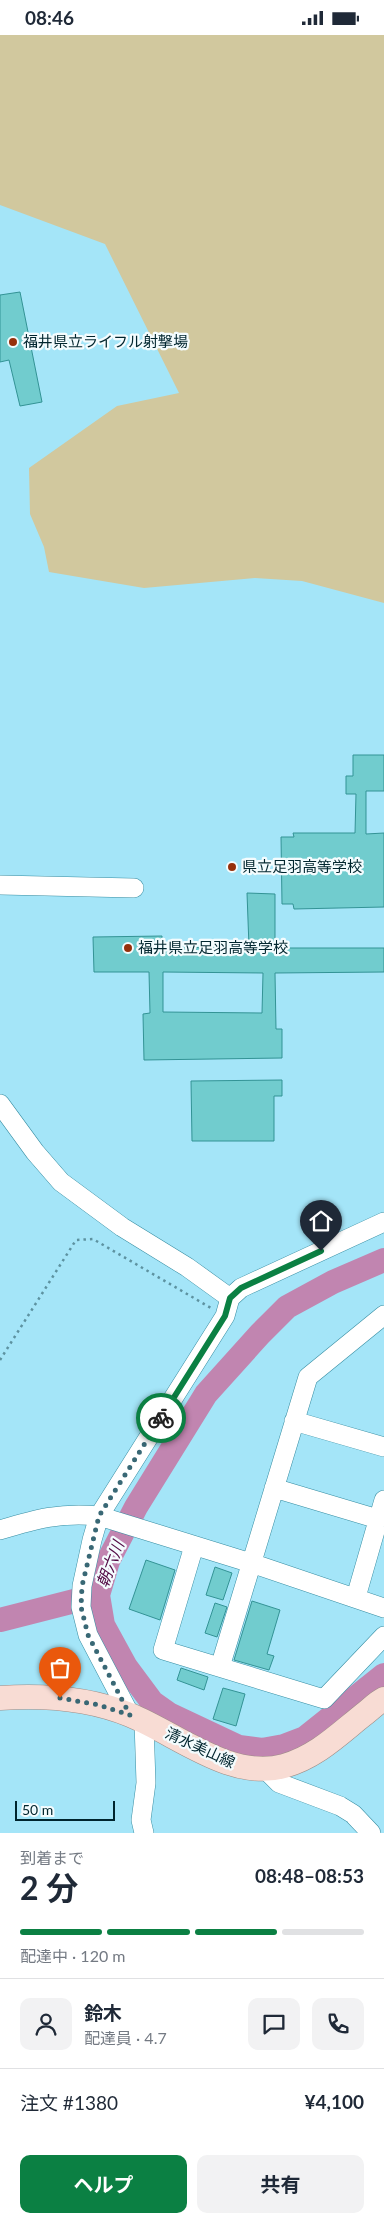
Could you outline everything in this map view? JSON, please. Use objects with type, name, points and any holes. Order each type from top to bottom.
[{"type":"main road","name":"清水美山線","points":[[0,1698],[60,1698],[99,1705],[137,1719],[234,1766],[265,1769],[284,1766],[318,1752],[384,1699]]},
{"type":"street","points":[[0,885],[134,888]]},
{"type":"street","points":[[0,1104],[35,1152],[61,1182],[122,1227],[187,1267],[228,1307]]},
{"type":"street","points":[[144,1833],[141,1820],[146,1783],[137,1719],[88,1635],[81,1607],[82,1586],[103,1518],[241,1288],[384,1222]]},
{"type":"street","points":[[220,1667],[308,1377],[384,1315]]},
{"type":"street","points":[[294,1421],[384,1447]]},
{"type":"street","points":[[274,1488],[378,1519]]},
{"type":"street","points":[[356,1597],[384,1500]]},
{"type":"street","points":[[0,1530],[38,1519],[74,1513],[103,1518],[252,1563],[384,1607]]},
{"type":"street","points":[[194,1546],[163,1650],[324,1699],[384,1636]]},
{"type":"street","points":[[265,1769],[279,1783],[353,1814],[372,1833]]},
{"type":"path","points":[[0,1360],[76,1240],[93,1239],[228,1307]]},
{"type":"shaded area","points":[[0,35],[384,35],[384,603],[302,581],[255,578],[144,588],[49,572],[44,547],[30,514],[29,468],[117,406],[179,393],[105,244],[0,205]]},
{"type":"building","points":[[20,292],[42,402],[20,406],[9,360],[0,362],[0,295]]},
{"type":"building","points":[[353,755],[384,755],[384,791],[366,791],[366,834],[384,833],[384,907],[294,909],[293,904],[282,904],[281,837],[294,837],[293,833],[355,833],[356,794],[346,794],[346,776],[353,776]]},
{"type":"building","points":[[247,893],[275,894],[275,948],[384,948],[384,972],[275,973],[276,1029],[282,1029],[282,1058],[144,1060],[143,1014],[150,1013],[149,972],[94,972],[93,937],[162,936],[162,948],[249,947]],"holes":[[[163,972],[263,973],[262,1013],[163,1012]]]},
{"type":"building","points":[[282,1080],[282,1096],[274,1096],[274,1141],[192,1141],[191,1081]]},
{"type":"building","points":[[146,1560],[175,1570],[160,1620],[129,1609]]},
{"type":"building","points":[[215,1567],[232,1573],[223,1600],[206,1595]]},
{"type":"building","points":[[252,1601],[280,1610],[267,1654],[274,1656],[269,1670],[234,1660]]},
{"type":"building","points":[[215,1603],[227,1607],[217,1637],[205,1633]]},
{"type":"building","points":[[181,1668],[208,1677],[204,1690],[177,1680]]},
{"type":"building","points":[[223,1688],[245,1694],[236,1726],[213,1719]]},
{"type":"waterway","name":"朝六川","points":[[384,1260],[333,1282],[287,1307],[206,1394],[136,1507],[108,1561],[98,1595],[103,1625],[126,1667],[152,1702],[169,1714],[239,1747],[262,1750],[284,1746],[305,1738],[384,1675]]},
{"type":"waterway","points":[[0,1620],[98,1595]]},
{"type":"way so far","points":[[60,1698],[99,1705],[130,1715],[88,1635],[81,1607],[82,1586],[99,1516],[161,1418]]},
{"type":"place","name":"福井県立ライフル射撃場","points":[[13,342]]},
{"type":"place","name":"県立足羽高等学校","points":[[232,867]]},
{"type":"place","name":"福井県立足羽高等学校","points":[[128,948]]},
{"type":"route","points":[[161,1418],[225,1316],[230,1298],[241,1288],[321,1251]]}]
